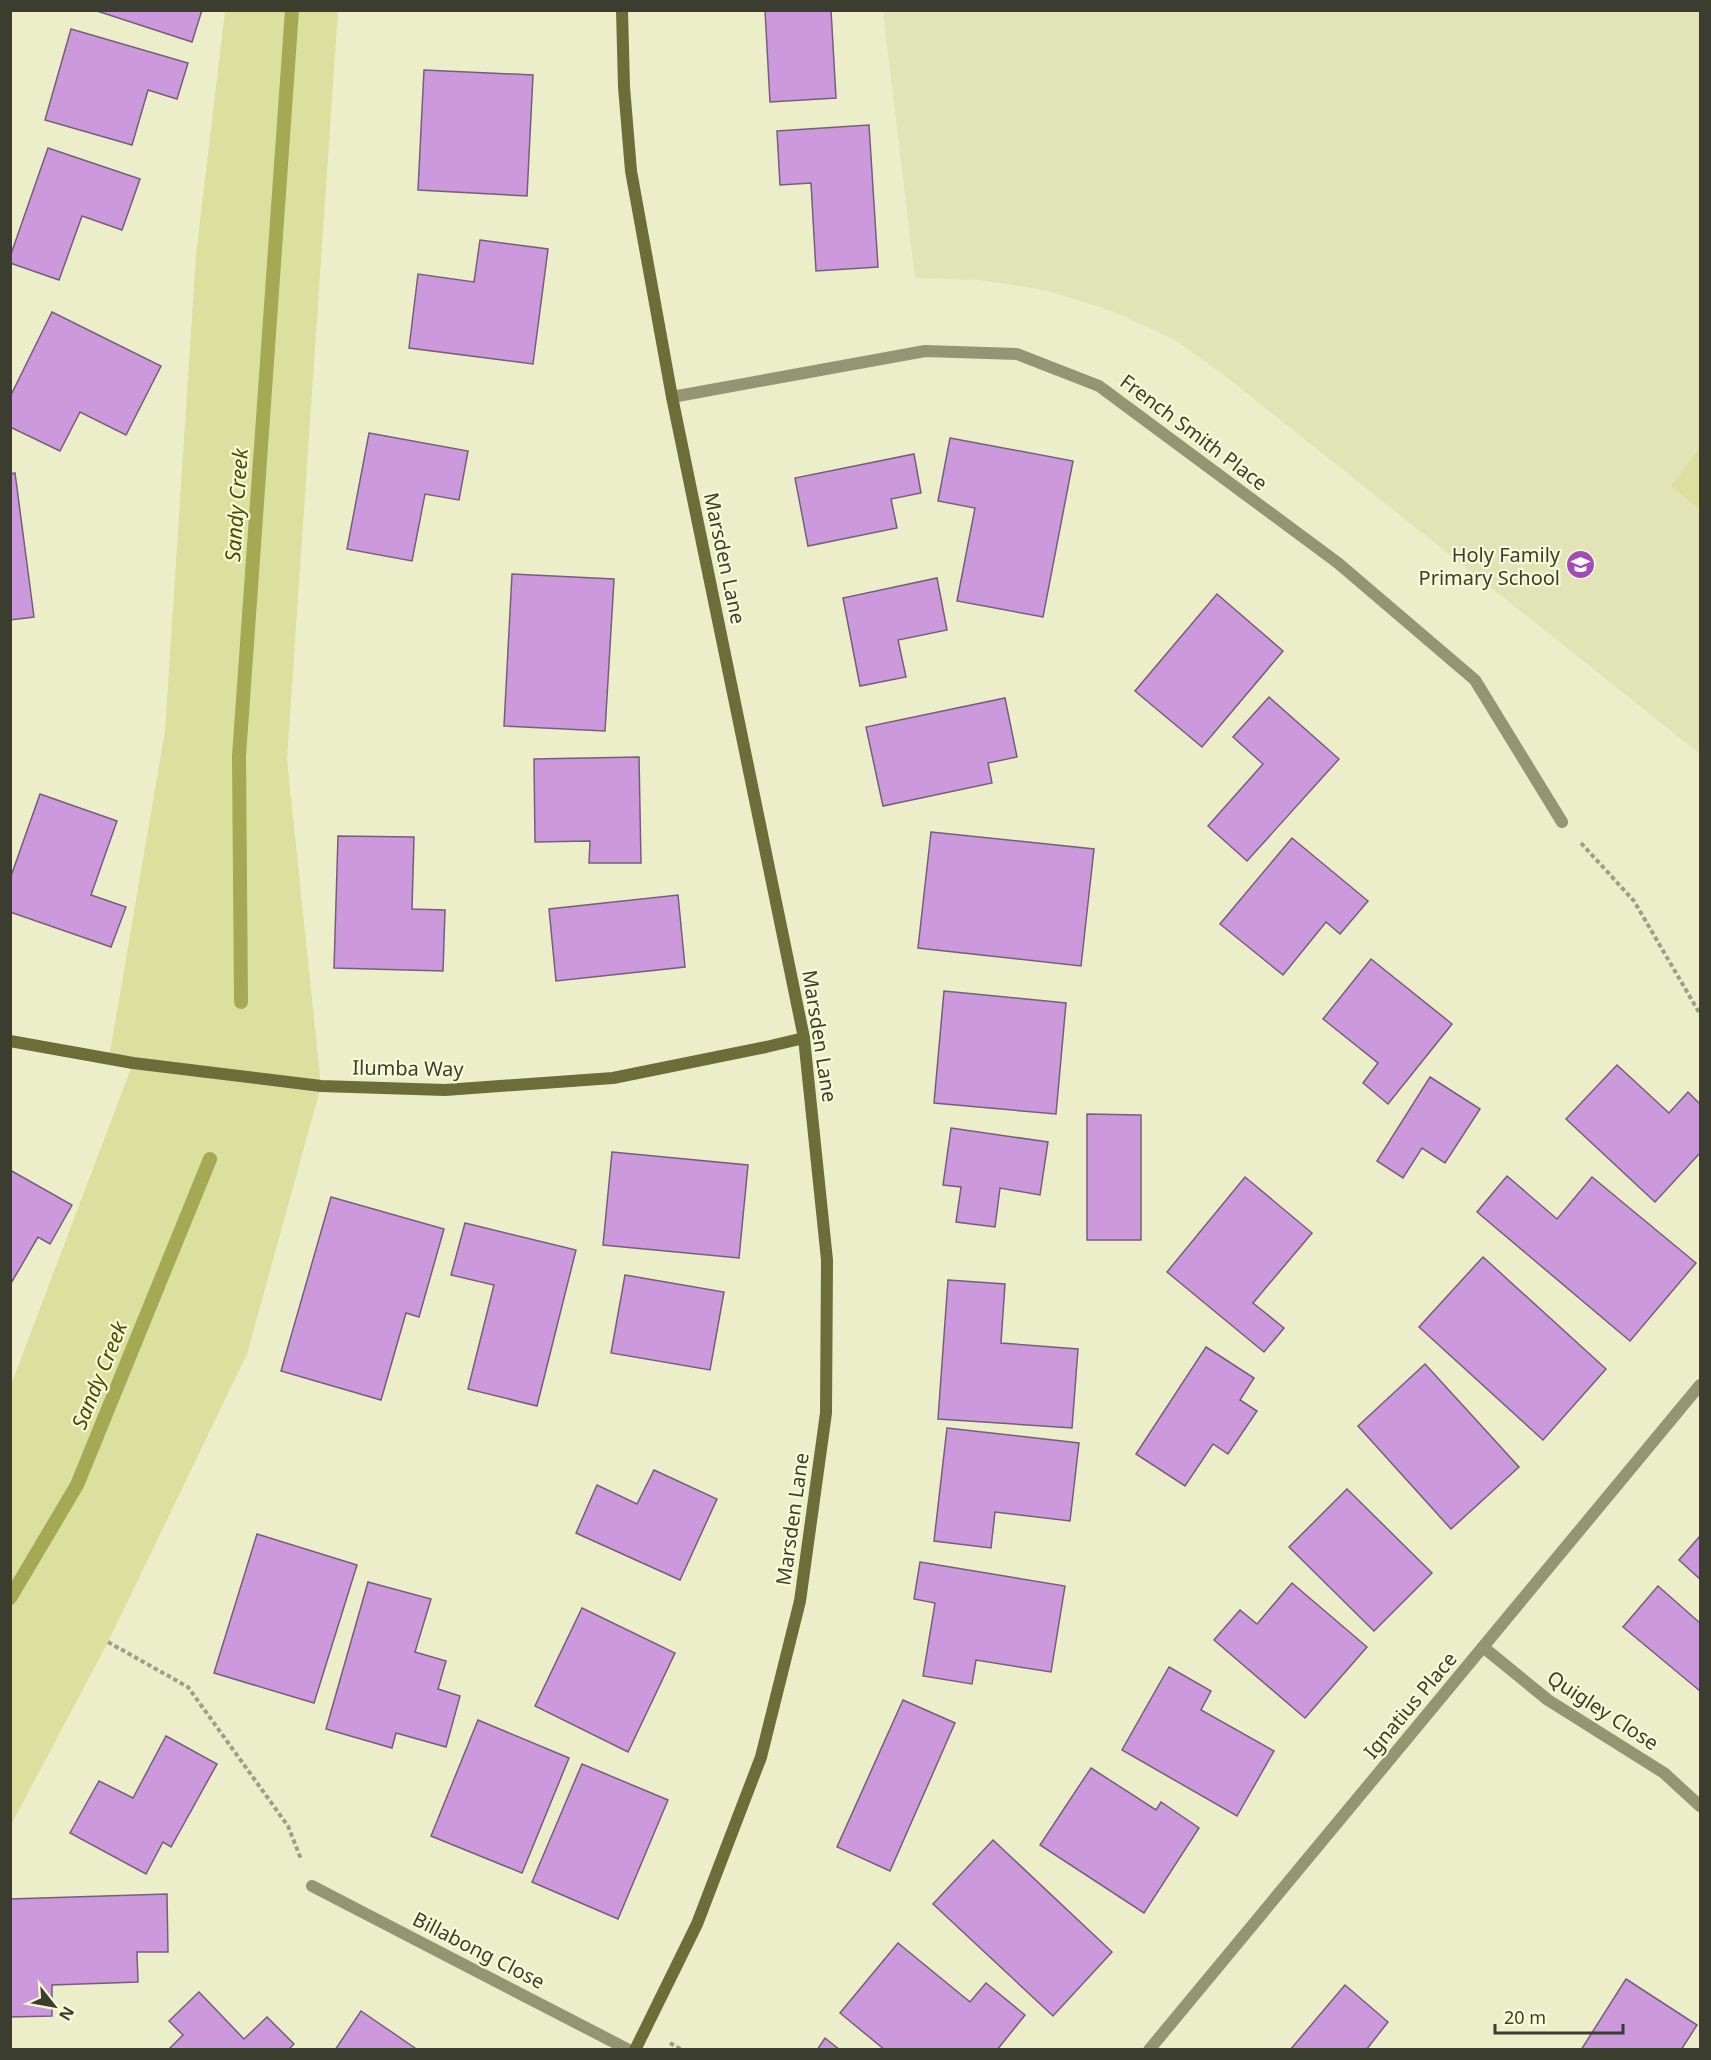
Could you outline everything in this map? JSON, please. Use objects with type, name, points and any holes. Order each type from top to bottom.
[{"type":"main road","name":"Marsden Lane","points":[[622,10],[624,87],[631,171],[672,397],[804,1038],[827,1271],[826,1413],[800,1601],[761,1757],[697,1924],[635,2049]]},
{"type":"main road","name":"Ilumba Way","points":[[10,1041],[133,1063],[321,1086],[445,1090],[613,1078],[804,1038]]},
{"type":"street","name":"French Smith Place","points":[[672,397],[925,351],[1017,354],[1099,386],[1338,563],[1475,680],[1562,822]]},
{"type":"street","name":"Ignatius Place","points":[[1149,2049],[1701,1384]]},
{"type":"street","name":"Quigley Close","points":[[1483,1647],[1548,1700],[1664,1773],[1701,1806]]},
{"type":"street","name":"Billabong Close","points":[[312,1886],[629,2049]]},
{"type":"path","points":[[1562,822],[1634,901],[1701,1014]]},
{"type":"path","points":[[108,1642],[188,1687],[288,1826],[312,1886]]},
{"type":"shaded area","points":[[225,11],[338,11],[287,759],[321,1086],[247,1354],[108,1642],[11,1825],[11,1385],[133,1063],[109,1058],[165,731],[196,255]]},
{"type":"shaded area","name":"Holy Family Primary School","points":[[883,11],[1700,11],[1700,754],[1224,375],[1175,340],[1112,311],[1045,290],[980,280],[915,278]]},
{"type":"shaded area","points":[[1700,448],[1700,510],[1671,486]]},
{"type":"building","points":[[94,10],[202,10],[192,42]]},
{"type":"building","points":[[765,10],[831,10],[836,98],[770,102]]},
{"type":"building","points":[[71,29],[188,63],[177,99],[148,90],[132,145],[45,120]]},
{"type":"building","points":[[424,70],[533,75],[527,196],[418,190]]},
{"type":"building","points":[[869,125],[878,267],[816,271],[811,183],[780,185],[777,131]]},
{"type":"building","points":[[48,148],[140,179],[122,230],[82,216],[59,280],[10,263],[10,257]]},
{"type":"building","points":[[480,240],[548,249],[533,364],[409,348],[418,274],[474,282]]},
{"type":"building","points":[[52,312],[161,366],[126,435],[80,412],[60,451],[10,427],[10,397]]},
{"type":"building","points":[[369,433],[468,451],[459,500],[425,494],[412,561],[347,549]]},
{"type":"building","points":[[950,438],[1073,461],[1043,617],[957,601],[975,508],[938,501]]},
{"type":"building","points":[[914,454],[921,493],[891,499],[897,528],[808,546],[795,478]]},
{"type":"building","points":[[15,473],[34,617],[10,620],[10,474]]},
{"type":"building","points":[[512,574],[614,579],[605,731],[504,726]]},
{"type":"building","points":[[937,578],[947,630],[898,640],[906,677],[860,686],[843,598]]},
{"type":"building","points":[[1217,594],[1283,651],[1202,747],[1135,691]]},
{"type":"building","points":[[1269,697],[1339,759],[1247,861],[1208,826],[1263,764],[1233,737]]},
{"type":"building","points":[[1005,698],[1017,757],[988,763],[992,783],[883,806],[866,727]]},
{"type":"building","points":[[639,757],[641,863],[589,863],[590,841],[535,842],[534,759]]},
{"type":"building","points":[[40,794],[117,821],[91,895],[126,907],[111,947],[10,912],[10,879]]},
{"type":"building","points":[[931,832],[1094,849],[1081,966],[918,948]]},
{"type":"building","points":[[338,836],[414,837],[412,909],[445,910],[443,971],[334,968]]},
{"type":"building","points":[[1292,838],[1368,901],[1340,934],[1326,922],[1283,975],[1220,924]]},
{"type":"building","points":[[678,895],[685,967],[556,981],[549,909]]},
{"type":"building","points":[[1371,959],[1452,1024],[1388,1104],[1363,1083],[1378,1063],[1323,1019]]},
{"type":"building","points":[[944,991],[1066,1003],[1056,1114],[934,1103]]},
{"type":"building","points":[[1617,1065],[1669,1113],[1688,1092],[1700,1104],[1700,1153],[1655,1202],[1566,1119]]},
{"type":"building","points":[[1430,1077],[1480,1109],[1445,1163],[1422,1148],[1403,1178],[1377,1161]]},
{"type":"building","points":[[1087,1114],[1141,1115],[1141,1240],[1087,1240]]},
{"type":"building","points":[[951,1128],[1048,1142],[1040,1195],[1000,1188],[995,1227],[956,1222],[961,1187],[943,1185]]},
{"type":"building","points":[[612,1152],[748,1165],[739,1258],[603,1245]]},
{"type":"building","points":[[10,1170],[72,1205],[50,1244],[38,1237],[10,1285]]},
{"type":"building","points":[[1507,1176],[1557,1219],[1592,1177],[1696,1263],[1630,1341],[1477,1212]]},
{"type":"building","points":[[1245,1177],[1312,1233],[1253,1303],[1284,1328],[1264,1352],[1167,1272]]},
{"type":"building","points":[[331,1197],[444,1229],[419,1317],[406,1313],[381,1400],[281,1371]]},
{"type":"building","points":[[465,1223],[576,1250],[537,1406],[468,1389],[494,1285],[451,1275]]},
{"type":"building","points":[[1483,1257],[1606,1369],[1543,1440],[1419,1327]]},
{"type":"building","points":[[625,1275],[724,1292],[710,1370],[611,1353]]},
{"type":"building","points":[[948,1280],[1005,1284],[1001,1343],[1078,1349],[1072,1428],[938,1419]]},
{"type":"building","points":[[1206,1347],[1254,1378],[1240,1400],[1257,1411],[1228,1454],[1213,1444],[1185,1486],[1136,1454]]},
{"type":"building","points":[[1425,1364],[1519,1467],[1451,1529],[1358,1426]]},
{"type":"building","points":[[947,1428],[1079,1443],[1070,1521],[995,1512],[991,1548],[934,1541]]},
{"type":"building","points":[[654,1470],[717,1499],[680,1580],[576,1533],[597,1485],[637,1504]]},
{"type":"building","points":[[1347,1489],[1432,1573],[1374,1631],[1289,1547]]},
{"type":"building","points":[[257,1534],[357,1565],[314,1703],[214,1673]]},
{"type":"building","points":[[1700,1536],[1700,1579],[1679,1560]]},
{"type":"building","points":[[920,1562],[1065,1586],[1051,1672],[976,1660],[972,1684],[923,1676],[935,1603],[914,1599]]},
{"type":"building","points":[[368,1582],[431,1599],[415,1652],[446,1661],[438,1689],[460,1696],[446,1747],[396,1733],[392,1748],[326,1729]]},
{"type":"building","points":[[1292,1583],[1367,1647],[1305,1718],[1214,1640],[1240,1610],[1257,1624]]},
{"type":"building","points":[[1658,1586],[1700,1623],[1700,1691],[1623,1627]]},
{"type":"building","points":[[582,1608],[675,1653],[628,1752],[535,1706]]},
{"type":"building","points":[[1169,1667],[1211,1691],[1201,1710],[1274,1751],[1237,1816],[1122,1750]]},
{"type":"building","points":[[903,1700],[955,1723],[890,1871],[837,1847]]},
{"type":"building","points":[[478,1720],[569,1758],[522,1873],[431,1836]]},
{"type":"building","points":[[166,1736],[217,1764],[171,1847],[163,1842],[146,1874],[70,1833],[99,1781],[133,1798]]},
{"type":"building","points":[[582,1764],[668,1800],[618,1919],[532,1882]]},
{"type":"building","points":[[1091,1768],[1156,1810],[1161,1802],[1199,1828],[1144,1913],[1040,1845]]},
{"type":"building","points":[[993,1840],[1112,1952],[1053,2016],[933,1904]]},
{"type":"building","points":[[167,1894],[168,1952],[137,1952],[138,1982],[52,1985],[52,2016],[10,2017],[10,1899]]},
{"type":"building","points":[[898,1943],[970,2002],[986,1983],[1025,2015],[997,2050],[885,2050],[840,2013]]},
{"type":"building","points":[[1626,1979],[1697,2025],[1681,2050],[1581,2050]]},
{"type":"building","points":[[1345,1985],[1388,2022],[1366,2050],[1290,2050]]},
{"type":"building","points":[[199,1992],[244,2039],[267,2017],[294,2044],[288,2050],[168,2050],[183,2035],[169,2021]]},
{"type":"building","points":[[361,2011],[415,2048],[413,2050],[335,2050]]},
{"type":"building","points":[[825,2038],[840,2050],[817,2050]]},
{"type":"waterway","name":"Sandy Creek","points":[[241,1002],[239,756],[292,10]]},
{"type":"waterway","name":"Sandy Creek","points":[[10,1598],[77,1485],[210,1159]]},
{"type":"place","name":"Holy Family Primary School","points":[[1581,565]]}]
